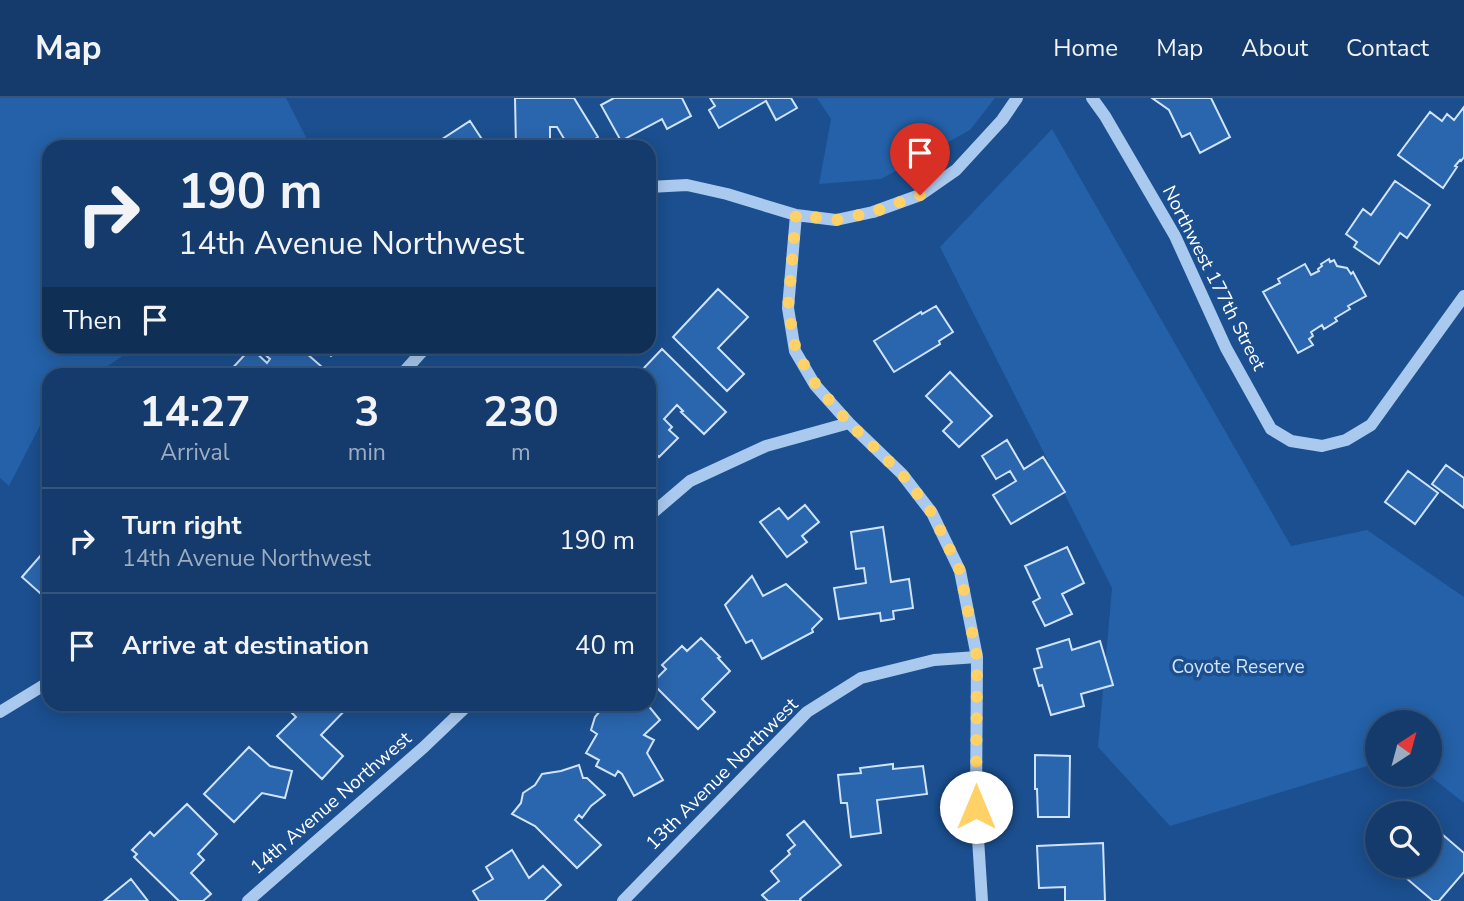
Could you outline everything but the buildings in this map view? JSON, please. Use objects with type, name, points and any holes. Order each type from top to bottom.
[{"type":"street","points":[[656,187],[687,185],[796,215],[836,220],[873,212],[920,195],[956,170],[1002,120],[1017,98]]},
{"type":"street","name":"Northwest 177th Street","points":[[1092,98],[1175,236],[1226,348],[1271,429],[1291,441],[1322,446],[1346,440],[1371,425],[1464,296]]},
{"type":"street","points":[[796,215],[788,308],[796,351],[816,385],[849,423],[902,474],[932,513],[960,571],[977,657],[976,807],[982,901]]},
{"type":"street","points":[[407,368],[420,354]]},
{"type":"street","points":[[656,510],[690,481],[766,446],[849,423]]},
{"type":"street","name":"13th Avenue Northwest","points":[[623,901],[807,712],[861,678],[934,660],[977,657]]},
{"type":"street","points":[[0,712],[42,686]]},
{"type":"street","name":"14th Avenue Northwest","points":[[248,901],[462,711]]},
{"type":"green space","points":[[0,98],[286,98],[307,140],[42,140],[42,354],[126,354],[105,368],[42,368],[42,422],[9,486],[0,478]]},
{"type":"green space","points":[[817,98],[995,98],[970,130],[881,179],[819,184],[831,119]]},
{"type":"green space","name":"Coyote Reserve","points":[[1052,129],[1291,546],[1367,530],[1464,597],[1464,803],[1442,785],[1442,710],[1365,710],[1365,767],[1170,826],[1098,747],[1112,588],[940,247]]},
{"type":"route","points":[[920,195],[873,212],[836,220],[796,215],[788,308],[796,351],[816,385],[917,493],[932,513],[960,571],[977,657],[976,807]]}]
